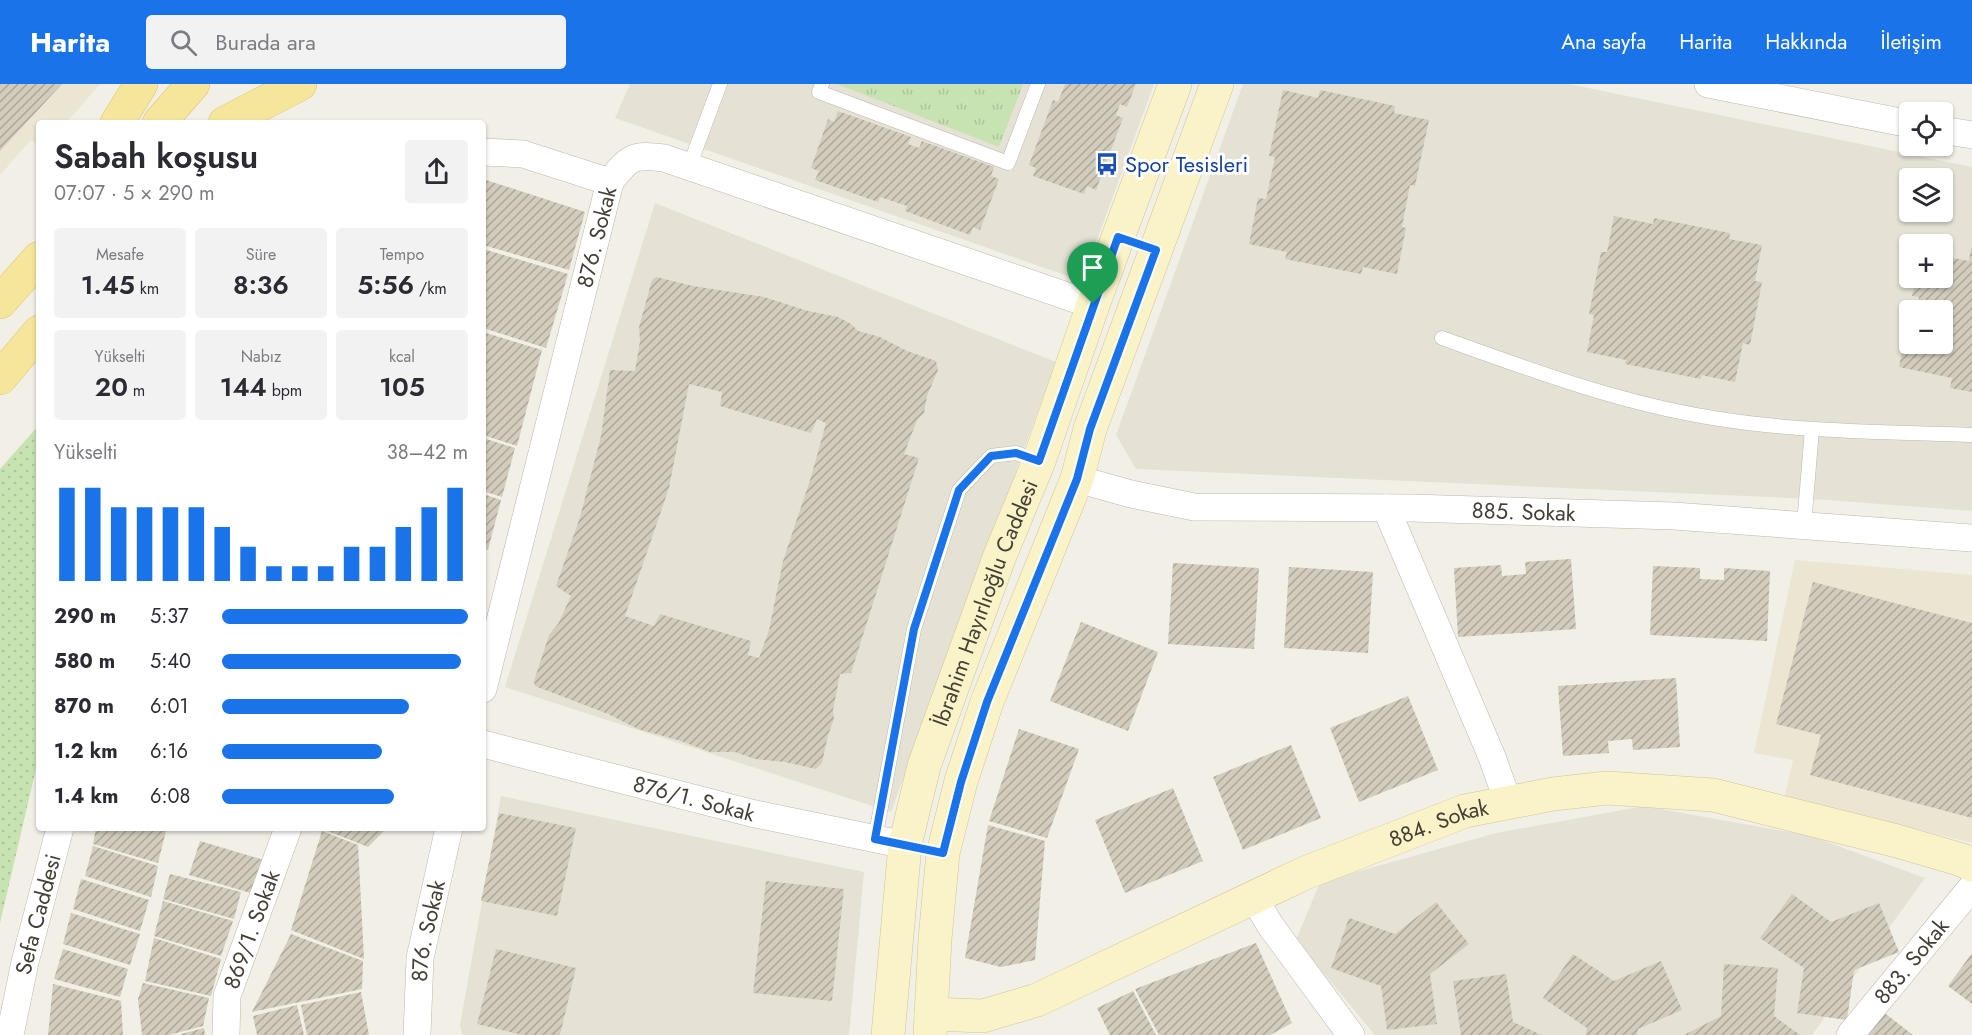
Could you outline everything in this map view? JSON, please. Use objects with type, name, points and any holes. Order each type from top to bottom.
[{"type":"main road","points":[[119,120],[141,84]]},
{"type":"main road","points":[[162,120],[193,84]]},
{"type":"main road","points":[[220,120],[252,84]]},
{"type":"main road","points":[[231,120],[300,84]]},
{"type":"main road","points":[[0,302],[36,261]]},
{"type":"main road","points":[[0,378],[36,336]]},
{"type":"street","name":"İbrahim Hayırlıoğlu Caddesi","points":[[888,1035],[890,842],[924,766],[999,558],[1039,461],[1093,304],[1175,84]]},
{"type":"street","name":"İbrahim Hayırlıoğlu Caddesi","points":[[930,1025],[943,853],[961,782],[987,702],[1077,479],[1090,429],[1217,84]]},
{"type":"street","points":[[1708,84],[1899,122]]},
{"type":"street","points":[[1953,132],[1972,135]]},
{"type":"street","points":[[486,152],[523,154],[610,182]]},
{"type":"street","name":"876. Sokak","points":[[486,677],[610,182],[625,163],[642,156],[664,158],[1093,304]]},
{"type":"street","points":[[1118,237],[1156,250]]},
{"type":"street","points":[[1039,461],[1077,479]]},
{"type":"street","name":"885. Sokak","points":[[1077,479],[1131,494],[1194,507],[1386,508],[1674,516],[1972,538]]},
{"type":"street","points":[[1386,508],[1492,757],[1508,802]]},
{"type":"street","name":"876/1. Sokak","points":[[486,745],[751,813],[890,842]]},
{"type":"street","name":"884. Sokak","points":[[930,1025],[983,1016],[1037,1000],[1305,873],[1465,811],[1553,794],[1607,789],[1713,795],[1897,841],[1972,865]]},
{"type":"street","name":"Sefa Caddesi","points":[[10,1035],[25,962],[59,831]]},
{"type":"street","name":"869/1. Sokak","points":[[226,1035],[227,996],[287,831]]},
{"type":"street","name":"876. Sokak","points":[[417,1035],[420,958],[448,831]]},
{"type":"street","points":[[890,842],[943,853]]},
{"type":"street","name":"883. Sokak","points":[[1850,1035],[1972,887]]},
{"type":"street","points":[[1253,897],[1270,925],[1351,1035]]},
{"type":"lane","points":[[689,166],[720,84]]},
{"type":"lane","points":[[822,84],[819,92],[1008,163],[1038,84]]},
{"type":"lane","points":[[1442,338],[1605,394],[1663,409],[1722,419],[1812,429],[1972,435]]},
{"type":"lane","points":[[1804,525],[1812,429]]},
{"type":"lane","points":[[890,842],[914,629],[959,490],[991,456],[1016,453],[1039,461]]},
{"type":"shaded area","points":[[0,84],[100,84],[69,120],[36,120],[36,144],[31,140],[0,175]]},
{"type":"shaded area","points":[[630,84],[1154,84],[1082,281],[615,118]]},
{"type":"shaded area","points":[[1243,84],[1569,84],[1899,152],[1899,156],[1919,156],[1972,167],[1972,511],[1813,499],[1136,469],[1116,435]]},
{"type":"shaded area","points":[[655,203],[1056,362],[891,812],[505,687]]},
{"type":"shaded area","points":[[1795,560],[1972,575],[1972,843],[1785,796],[1793,760],[1754,753]]},
{"type":"shaded area","points":[[501,796],[864,872],[849,1035],[462,1035],[460,1025]]},
{"type":"shaded area","points":[[1644,806],[1811,836],[1925,878],[1812,1035],[1375,1035],[1296,940],[1320,882],[1496,833]]},
{"type":"green space","points":[[837,84],[1023,84],[999,147]]},
{"type":"green space","points":[[36,428],[36,769],[0,923],[0,469]]},
{"type":"building","points":[[0,84],[62,84],[0,151]]},
{"type":"building","points":[[1065,84],[1136,84],[1127,107],[1120,104],[1116,115],[1123,118],[1096,190],[1087,186],[1084,194],[1033,176],[1036,168],[1029,165],[1053,100],[1058,102]]},
{"type":"building","points":[[1283,90],[1318,98],[1320,90],[1395,106],[1394,113],[1429,120],[1415,186],[1410,185],[1402,227],[1406,228],[1397,274],[1363,267],[1361,274],[1285,259],[1287,252],[1249,244],[1258,198],[1266,199],[1275,157],[1269,156]]},
{"type":"building","points":[[838,111],[911,137],[908,144],[919,148],[922,141],[994,167],[991,176],[999,179],[980,230],[973,227],[970,235],[905,211],[907,206],[880,197],[878,202],[815,180],[819,171],[811,168],[828,119],[834,122]]},
{"type":"building","points":[[486,180],[585,212],[569,270],[486,246]]},
{"type":"building","points":[[1614,216],[1653,224],[1654,218],[1730,233],[1729,239],[1762,245],[1755,281],[1762,282],[1750,345],[1743,343],[1735,382],[1701,375],[1701,379],[1625,364],[1626,360],[1587,352],[1594,315],[1589,314],[1601,252],[1607,252]]},
{"type":"building","points":[[1972,248],[1972,392],[1950,388],[1952,378],[1899,367],[1902,354],[1953,354],[1953,300],[1919,300],[1919,297],[1912,296],[1914,288],[1953,288],[1953,258],[1969,261]]},
{"type":"building","points":[[486,250],[568,274],[546,348],[486,329]]},
{"type":"building","points":[[656,277],[693,286],[764,297],[808,311],[838,317],[858,331],[880,337],[907,351],[936,361],[938,370],[927,396],[924,413],[917,420],[904,454],[919,458],[851,673],[840,674],[833,710],[834,719],[822,763],[816,769],[785,762],[755,759],[735,752],[710,752],[638,729],[608,714],[535,686],[534,681],[549,635],[558,624],[571,596],[556,586],[580,517],[601,436],[610,370],[635,371],[640,341],[639,327],[652,280]],"holes":[[[689,384],[722,392],[720,406],[811,433],[817,419],[826,423],[783,561],[769,630],[759,658],[748,655],[751,641],[660,614],[654,626],[625,616],[669,488]]]},
{"type":"building","points":[[486,333],[542,350],[517,446],[486,436]]},
{"type":"building","points":[[486,439],[515,448],[502,497],[486,492]]},
{"type":"building","points":[[486,495],[501,500],[488,550],[486,549]]},
{"type":"building","points":[[1571,559],[1576,629],[1458,637],[1454,568],[1501,565],[1502,576],[1526,574],[1525,562]]},
{"type":"building","points":[[1173,563],[1259,568],[1254,649],[1168,644]]},
{"type":"building","points":[[1653,566],[1700,568],[1700,579],[1724,580],[1724,568],[1770,571],[1767,641],[1650,635]]},
{"type":"building","points":[[1289,567],[1373,572],[1368,653],[1284,648]]},
{"type":"building","points":[[1813,582],[1972,623],[1972,818],[1810,775],[1821,735],[1776,724]]},
{"type":"building","points":[[1081,622],[1158,652],[1128,731],[1050,701]]},
{"type":"building","points":[[1676,678],[1680,747],[1633,750],[1632,739],[1608,741],[1609,753],[1563,756],[1558,686]]},
{"type":"building","points":[[1408,696],[1438,770],[1359,802],[1330,728]]},
{"type":"building","points":[[1019,729],[1079,749],[1047,838],[989,821]]},
{"type":"building","points":[[1291,745],[1321,818],[1243,850],[1213,777]]},
{"type":"building","points":[[1173,788],[1203,861],[1125,893],[1095,820]]},
{"type":"building","points":[[499,813],[576,828],[557,916],[481,901]]},
{"type":"building","points":[[988,825],[1045,841],[1035,960],[1001,967],[965,958]]},
{"type":"building","points":[[95,831],[166,831],[158,863],[93,844]]},
{"type":"building","points":[[322,831],[358,845],[364,959],[291,930]]},
{"type":"building","points":[[328,831],[384,831],[368,847]]},
{"type":"building","points":[[200,841],[264,860],[254,894],[189,875]]},
{"type":"building","points":[[93,846],[158,866],[151,897],[85,876]]},
{"type":"building","points":[[170,874],[241,892],[234,919],[163,899]]},
{"type":"building","points":[[81,879],[149,900],[140,931],[73,909]]},
{"type":"building","points":[[766,881],[844,889],[832,1001],[753,993]]},
{"type":"building","points":[[1792,894],[1831,922],[1879,903],[1899,952],[1854,970],[1847,1020],[1797,1013],[1804,968],[1760,938]]},
{"type":"building","points":[[163,901],[233,921],[221,956],[154,936]]},
{"type":"building","points":[[1436,902],[1469,944],[1430,974],[1437,1024],[1387,1030],[1381,986],[1331,968],[1349,918],[1395,934]]},
{"type":"building","points":[[71,913],[140,934],[130,965],[63,944]]},
{"type":"building","points":[[291,934],[363,961],[362,989],[252,1012]]},
{"type":"building","points":[[154,938],[221,959],[211,996],[145,981]]},
{"type":"building","points":[[1256,943],[1292,1023],[1270,1035],[1159,1035],[1135,989]]},
{"type":"building","points":[[63,949],[128,969],[120,997],[54,979]]},
{"type":"building","points":[[496,949],[576,968],[560,1035],[522,1035],[477,1024]]},
{"type":"building","points":[[1972,953],[1972,1004],[1948,986]]},
{"type":"building","points":[[1573,954],[1614,981],[1661,961],[1682,1010],[1638,1029],[1637,1035],[1586,1035],[1587,1028],[1543,998]]},
{"type":"building","points":[[1724,964],[1778,968],[1774,1016],[1800,1035],[1684,1035],[1721,1016]]},
{"type":"building","points":[[1506,974],[1513,1022],[1542,1035],[1461,1035],[1453,981]]},
{"type":"building","points":[[143,983],[209,998],[203,1026],[169,1035],[142,1035],[138,999]]},
{"type":"building","points":[[53,984],[121,1001],[123,1035],[48,1035]]},
{"type":"building","points":[[1133,991],[1156,1035],[1110,1035],[1097,1008]]},
{"type":"building","points":[[361,992],[369,1035],[307,1035],[301,1005]]},
{"type":"building","points":[[297,1005],[304,1035],[257,1035],[253,1016]]},
{"type":"building","points":[[1882,1011],[1913,1035],[1864,1035]]},
{"type":"building","points":[[204,1028],[205,1035],[181,1035],[181,1034]]},
{"type":"place","name":"Spor Tesisleri","points":[[1107,164]]},
{"type":"route","points":[[1118,237],[1156,250],[1090,429],[1077,479],[987,702],[961,782],[943,853],[875,839],[914,629],[959,490],[991,456],[1016,453],[1039,461],[1093,304],[1118,237]]}]
